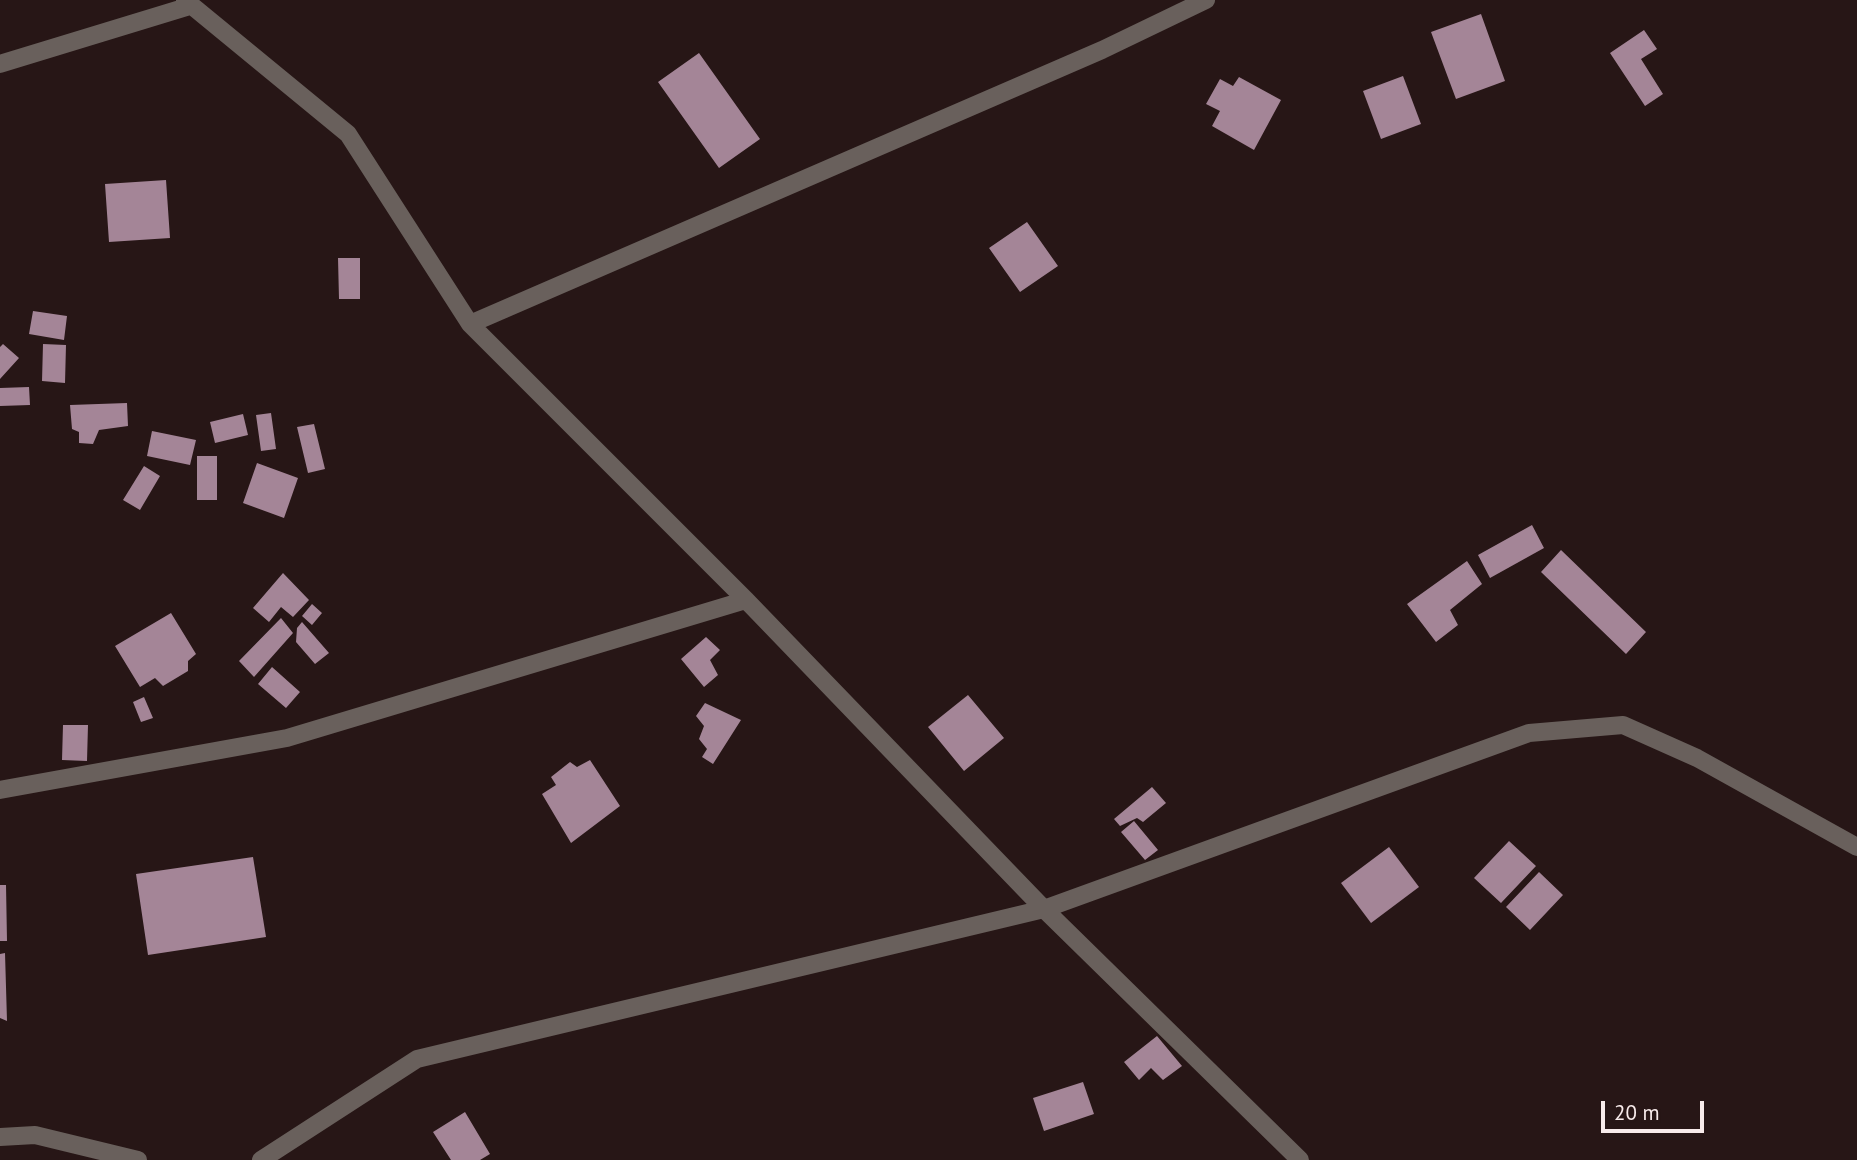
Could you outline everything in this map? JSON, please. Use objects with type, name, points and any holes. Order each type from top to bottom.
[{"type":"street","points":[[470,324],[1102,50],[1206,0]]},
{"type":"street","points":[[0,64],[187,3],[348,134],[470,324],[746,600],[1044,909],[1295,1159]]},
{"type":"street","points":[[0,790],[287,738],[746,600]]},
{"type":"street","points":[[261,1160],[417,1059],[1044,909],[1529,733],[1623,725],[1697,758],[1857,847]]},
{"type":"street","points":[[0,1137],[34,1135],[138,1160]]},
{"type":"building","points":[[1481,14],[1505,81],[1456,99],[1431,32]]},
{"type":"building","points":[[1644,30],[1657,49],[1641,59],[1663,94],[1645,106],[1610,53]]},
{"type":"building","points":[[699,53],[760,139],[719,168],[658,82]]},
{"type":"building","points":[[1403,76],[1421,124],[1381,139],[1363,91]]},
{"type":"building","points":[[1239,77],[1281,100],[1254,150],[1212,126],[1220,111],[1206,104],[1220,79],[1233,86]]},
{"type":"building","points":[[166,180],[170,238],[109,242],[105,184]]},
{"type":"building","points":[[1027,222],[1058,266],[1020,292],[989,248]]},
{"type":"building","points":[[338,258],[360,258],[360,299],[339,299]]},
{"type":"building","points":[[33,311],[67,316],[64,340],[29,334]]},
{"type":"building","points":[[3,344],[19,358],[0,379],[0,347]]},
{"type":"building","points":[[43,344],[66,345],[65,383],[42,381]]},
{"type":"building","points":[[29,387],[30,405],[0,406],[0,388]]},
{"type":"building","points":[[127,403],[128,426],[99,430],[93,444],[79,443],[79,432],[72,429],[70,405]]},
{"type":"building","points":[[271,413],[276,449],[261,451],[256,415]]},
{"type":"building","points":[[243,414],[248,435],[215,443],[210,422]]},
{"type":"building","points":[[314,424],[325,469],[308,473],[297,427]]},
{"type":"building","points":[[152,431],[196,440],[190,465],[147,456]]},
{"type":"building","points":[[197,456],[217,456],[217,500],[197,500]]},
{"type":"building","points":[[257,463],[298,478],[284,518],[243,503]]},
{"type":"building","points":[[144,466],[160,476],[140,510],[123,500]]},
{"type":"building","points":[[1532,525],[1544,548],[1490,578],[1478,555]]},
{"type":"building","points":[[1561,550],[1646,632],[1626,654],[1541,572]]},
{"type":"building","points":[[1467,561],[1482,584],[1450,610],[1458,625],[1436,642],[1407,604]]},
{"type":"building","points":[[283,573],[309,600],[293,617],[281,607],[269,622],[253,608]]},
{"type":"building","points":[[312,604],[322,613],[312,625],[302,616]]},
{"type":"building","points":[[171,613],[196,654],[188,661],[188,671],[163,686],[155,678],[140,687],[115,646]]},
{"type":"building","points":[[281,618],[293,633],[254,677],[239,661]]},
{"type":"building","points":[[302,622],[329,653],[315,664],[296,642],[297,628]]},
{"type":"building","points":[[706,637],[720,650],[710,660],[718,675],[704,687],[681,659]]},
{"type":"building","points":[[272,667],[300,692],[286,708],[258,684]]},
{"type":"building","points":[[968,695],[1004,738],[964,771],[928,727]]},
{"type":"building","points":[[144,697],[153,718],[141,722],[133,702]]},
{"type":"building","points":[[705,703],[741,720],[713,764],[702,757],[707,749],[699,739],[704,726],[696,716]]},
{"type":"building","points":[[63,725],[88,725],[87,761],[62,760]]},
{"type":"building","points":[[590,760],[620,806],[571,843],[542,794],[556,785],[551,777],[570,762],[577,767]]},
{"type":"building","points":[[1152,787],[1166,803],[1143,822],[1137,818],[1120,826],[1114,819]]},
{"type":"building","points":[[1134,821],[1158,850],[1145,860],[1121,832]]},
{"type":"building","points":[[1509,841],[1536,866],[1501,903],[1474,878]]},
{"type":"building","points":[[1389,847],[1419,887],[1371,923],[1341,883]]},
{"type":"building","points":[[253,857],[266,937],[148,955],[136,874]]},
{"type":"building","points":[[1539,872],[1563,895],[1530,930],[1506,907]]},
{"type":"building","points":[[0,885],[6,885],[7,941],[0,941]]},
{"type":"building","points":[[5,953],[7,1021],[0,1018],[0,954]]},
{"type":"building","points":[[1157,1036],[1182,1066],[1163,1080],[1151,1068],[1139,1080],[1124,1062]]},
{"type":"building","points":[[1083,1082],[1094,1114],[1044,1131],[1033,1098]]},
{"type":"building","points":[[465,1112],[490,1154],[480,1160],[451,1160],[433,1132]]}]
